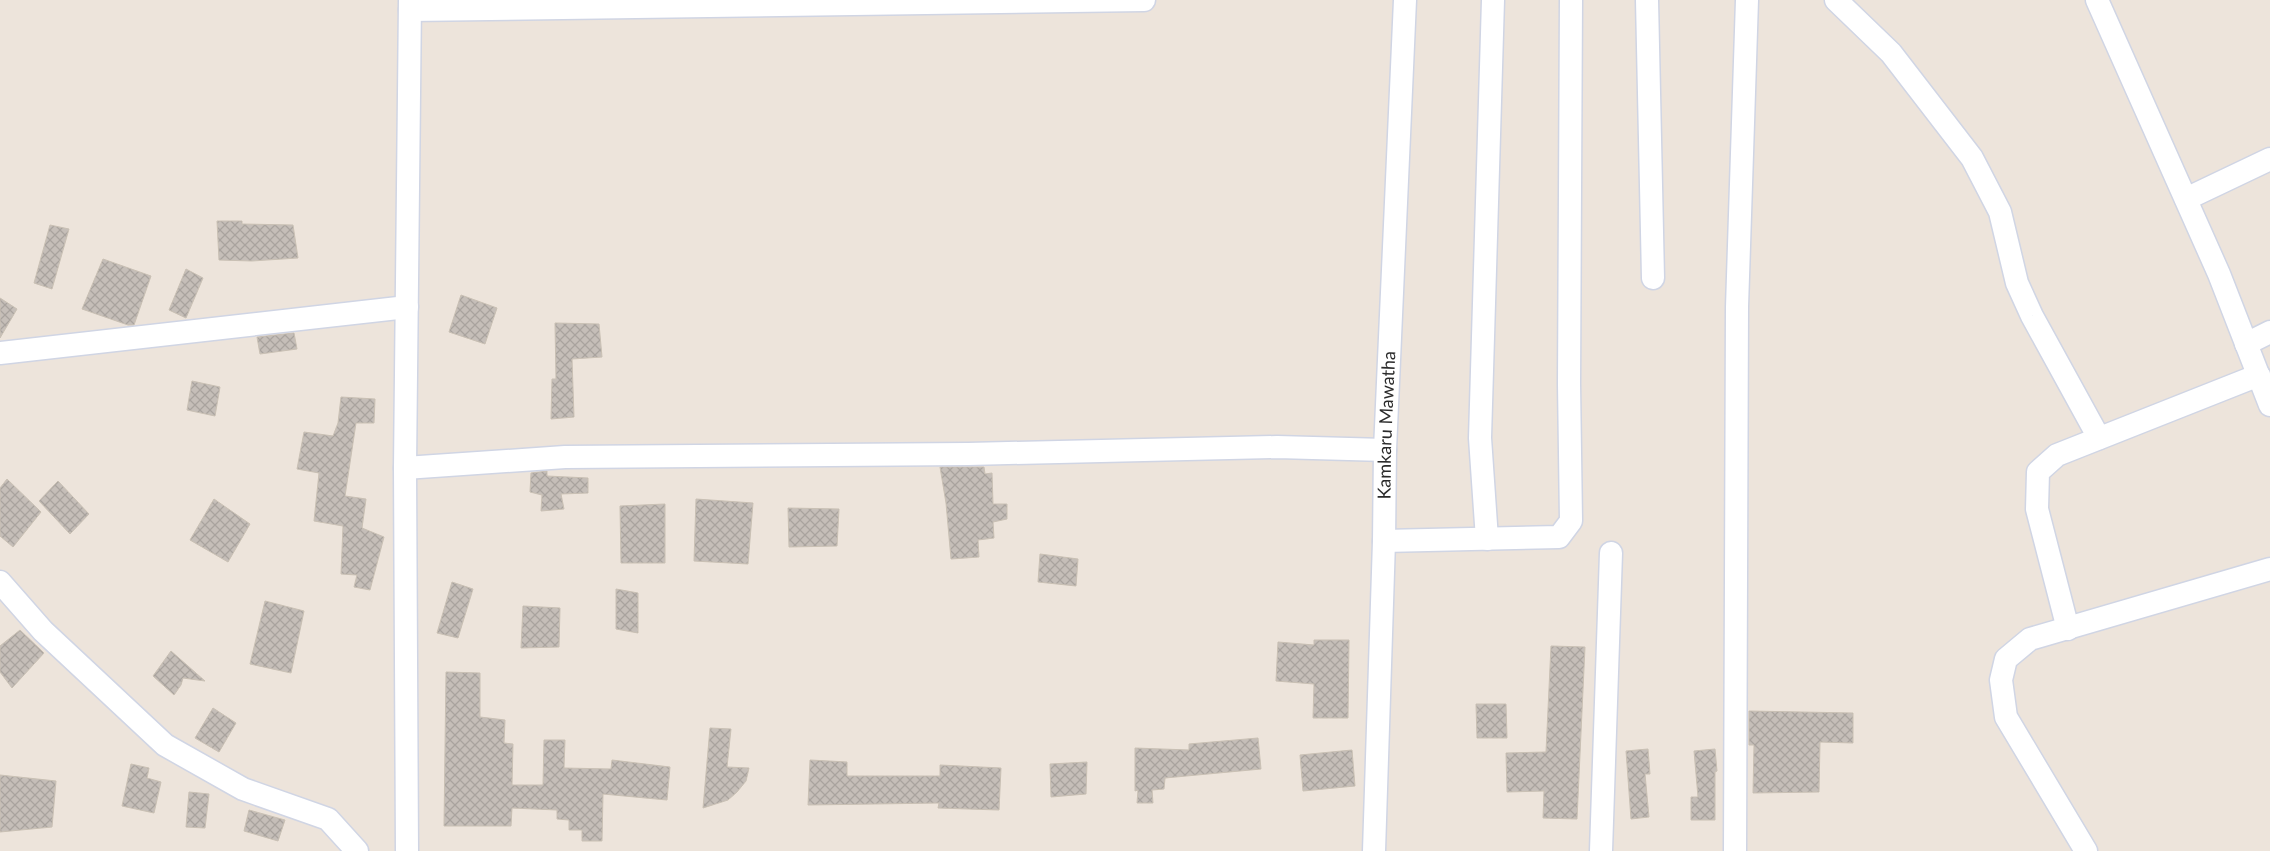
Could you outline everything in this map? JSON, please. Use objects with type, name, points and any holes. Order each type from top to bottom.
[{"type":"street","points":[[407,851],[405,468],[410,5],[1144,0]]},
{"type":"street","name":"Kamkaru Mawatha","points":[[1374,851],[1385,450],[1405,0]]},
{"type":"street","points":[[1487,0],[1494,0],[1480,438],[1487,539]]},
{"type":"street","points":[[1384,541],[1559,537],[1571,522],[1569,384],[1571,0]]},
{"type":"street","points":[[1647,0],[1653,278]]},
{"type":"street","points":[[1736,851],[1737,307],[1747,0]]},
{"type":"street","points":[[1836,0],[1891,53],[1972,158],[2000,212],[2016,282],[2032,316],[2100,438]]},
{"type":"street","points":[[2097,0],[2219,274],[2270,405]]},
{"type":"street","points":[[2186,199],[2270,159]]},
{"type":"street","points":[[0,353],[407,307]]},
{"type":"street","points":[[2246,344],[2270,332]]},
{"type":"street","points":[[2068,629],[2037,509],[2038,472],[2057,455],[2259,376]]},
{"type":"street","points":[[405,468],[566,457],[968,454],[1277,447],[1385,450]]},
{"type":"street","points":[[1601,851],[1611,553]]},
{"type":"street","points":[[2086,851],[2006,717],[2001,680],[2006,660],[2030,639],[2270,569]]},
{"type":"street","points":[[0,582],[43,632],[165,745],[243,789],[328,819],[357,851]]},
{"type":"building","points":[[217,221],[242,221],[242,224],[293,225],[298,258],[252,261],[219,260]]},
{"type":"building","points":[[50,225],[69,229],[52,289],[34,283]]},
{"type":"building","points":[[103,259],[151,276],[134,325],[128,325],[82,309]]},
{"type":"building","points":[[186,269],[203,278],[186,318],[169,310]]},
{"type":"building","points":[[461,295],[497,308],[485,344],[449,332]]},
{"type":"building","points":[[0,298],[17,309],[0,338]]},
{"type":"building","points":[[555,323],[599,324],[602,357],[572,359],[574,417],[551,419],[552,379],[556,379]]},
{"type":"building","points":[[294,333],[297,349],[260,354],[257,337]]},
{"type":"building","points":[[192,381],[220,387],[215,416],[187,410]]},
{"type":"building","points":[[341,397],[375,399],[374,423],[356,423],[345,496],[366,499],[362,528],[384,537],[370,590],[354,587],[357,575],[341,574],[343,526],[314,521],[319,473],[297,469],[304,432],[333,436],[338,423]]},
{"type":"building","points":[[940,467],[984,467],[985,474],[992,473],[993,504],[1007,504],[1007,519],[993,522],[994,538],[978,540],[979,557],[951,559],[946,503]]},
{"type":"building","points":[[547,471],[547,476],[588,478],[588,493],[561,494],[564,509],[541,511],[542,495],[530,492],[531,473]]},
{"type":"building","points":[[7,479],[41,512],[13,547],[0,536],[0,488]]},
{"type":"building","points":[[58,481],[89,514],[70,534],[39,501]]},
{"type":"building","points":[[214,499],[250,524],[228,562],[190,540]]},
{"type":"building","points":[[696,499],[753,503],[748,564],[694,561]]},
{"type":"building","points":[[665,504],[665,563],[621,563],[620,506]]},
{"type":"building","points":[[788,508],[839,509],[837,546],[789,547]]},
{"type":"building","points":[[1040,554],[1078,559],[1076,586],[1038,582]]},
{"type":"building","points":[[452,582],[473,589],[458,638],[437,633]]},
{"type":"building","points":[[616,589],[638,593],[638,633],[616,629]]},
{"type":"building","points":[[265,601],[304,611],[291,673],[250,664]]},
{"type":"building","points":[[523,606],[560,608],[559,647],[521,648]]},
{"type":"building","points":[[20,630],[44,653],[12,688],[0,672],[0,646]]},
{"type":"building","points":[[1314,640],[1349,640],[1348,718],[1313,718],[1314,684],[1276,681],[1278,642],[1314,645]]},
{"type":"building","points":[[1551,646],[1585,647],[1577,819],[1543,818],[1544,791],[1507,792],[1506,753],[1546,752]]},
{"type":"building","points":[[171,651],[205,681],[183,678],[181,685],[174,695],[153,676]]},
{"type":"building","points":[[446,672],[480,673],[480,717],[505,720],[504,743],[513,744],[512,785],[543,785],[544,740],[565,740],[564,768],[611,769],[612,760],[670,767],[667,800],[603,794],[602,841],[582,841],[582,830],[569,830],[569,820],[557,819],[557,810],[512,808],[511,826],[444,826]]},
{"type":"building","points":[[1476,704],[1506,704],[1507,738],[1477,738]]},
{"type":"building","points":[[213,708],[236,723],[219,752],[195,738]]},
{"type":"building","points":[[1749,711],[1853,713],[1853,743],[1820,742],[1819,792],[1753,793],[1754,745],[1749,745]]},
{"type":"building","points":[[710,728],[731,729],[727,767],[749,768],[746,781],[728,800],[703,808]]},
{"type":"building","points":[[1258,738],[1261,769],[1165,778],[1164,789],[1152,790],[1153,803],[1137,803],[1138,790],[1135,791],[1135,748],[1189,750],[1189,744]]},
{"type":"building","points":[[1648,749],[1650,774],[1645,774],[1649,817],[1631,819],[1626,751]]},
{"type":"building","points":[[1715,749],[1717,771],[1715,772],[1715,820],[1691,820],[1691,797],[1698,797],[1694,751]]},
{"type":"building","points":[[1352,750],[1355,786],[1303,791],[1300,755]]},
{"type":"building","points":[[810,760],[847,762],[847,776],[940,776],[940,765],[1001,768],[999,810],[938,808],[939,803],[808,805]]},
{"type":"building","points":[[1087,762],[1086,794],[1051,797],[1050,764]]},
{"type":"building","points":[[131,764],[149,768],[147,778],[161,782],[154,813],[122,806]]},
{"type":"building","points":[[0,775],[56,781],[52,827],[0,832]]},
{"type":"building","points":[[189,792],[209,794],[205,828],[186,827]]},
{"type":"building","points":[[249,810],[285,820],[278,841],[244,831]]}]
